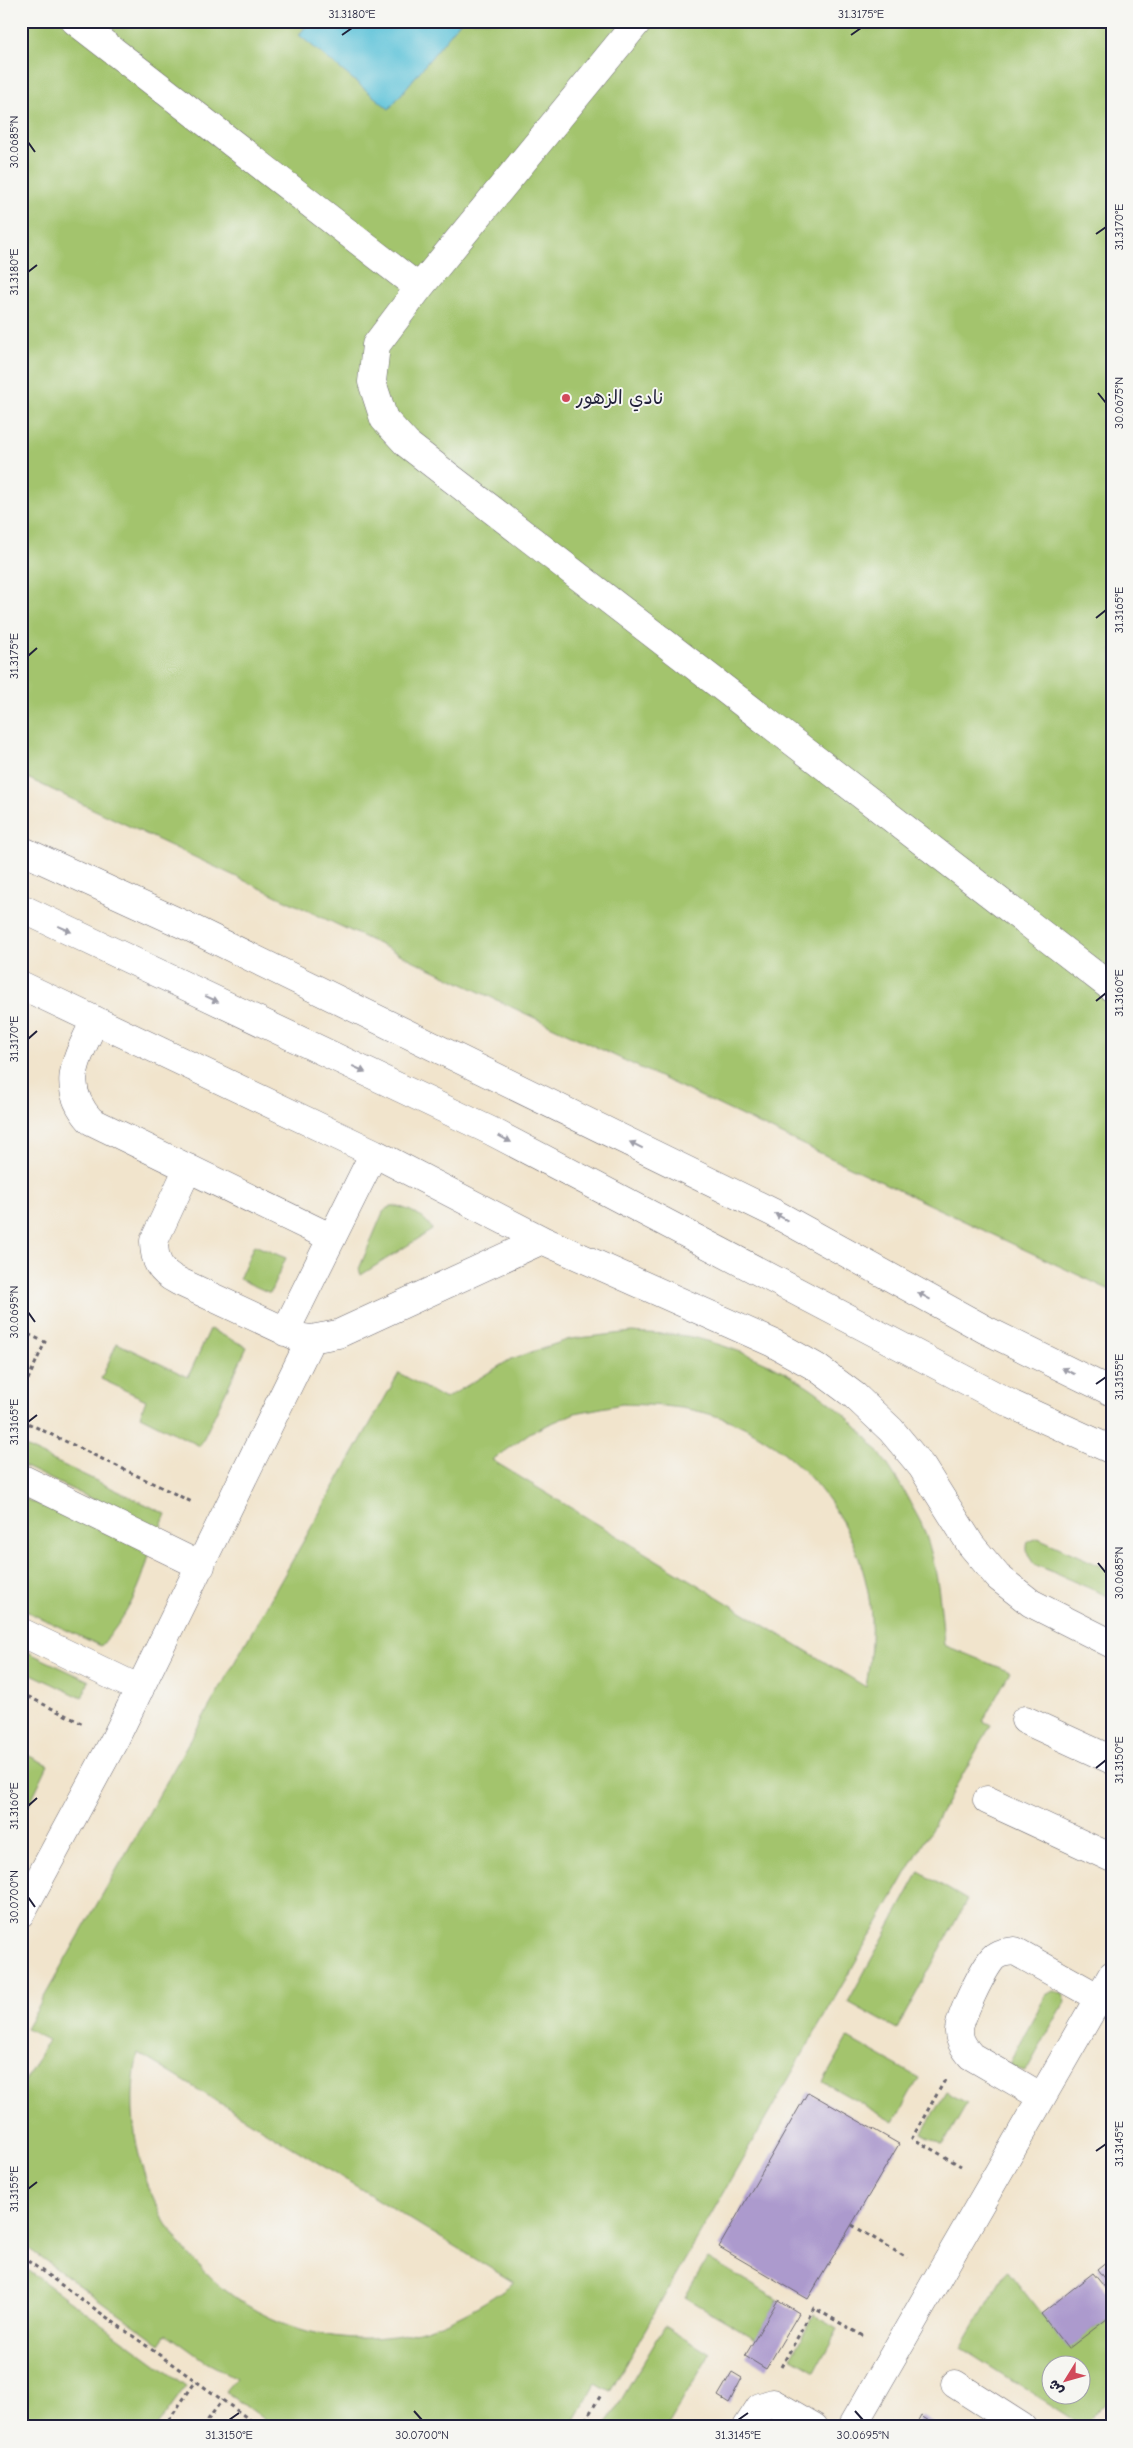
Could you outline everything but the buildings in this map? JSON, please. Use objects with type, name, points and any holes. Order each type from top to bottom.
[{"type":"lane","points":[[75,21],[419,288]]},
{"type":"lane","points":[[638,21],[419,288],[376,345],[372,382],[384,419],[407,444],[1112,988]]},
{"type":"lane","points":[[21,850],[191,928],[774,1213],[986,1330],[1112,1392]]},
{"type":"lane","points":[[21,908],[490,1131],[1012,1405],[1112,1450]]},
{"type":"lane","points":[[21,985],[374,1153],[542,1240],[773,1343],[816,1367],[855,1396],[891,1430],[922,1468],[971,1544],[998,1577],[1031,1603],[1112,1644]]},
{"type":"lane","points":[[95,1020],[72,1074],[73,1092],[79,1108],[91,1120],[332,1238]]},
{"type":"lane","points":[[285,1332],[374,1153]]},
{"type":"lane","points":[[188,1168],[154,1241],[154,1254],[158,1266],[166,1276],[285,1332],[311,1339],[338,1334],[542,1240]]},
{"type":"lane","points":[[23,1904],[140,1689],[311,1339]]},
{"type":"lane","points":[[21,1478],[201,1566]]},
{"type":"lane","points":[[21,1632],[140,1689]]},
{"type":"lane","points":[[1025,1720],[1112,1760]]},
{"type":"lane","points":[[987,1800],[1112,1858]]},
{"type":"lane","points":[[852,2427],[1042,2098],[1105,1986],[1015,1951],[1004,1952],[994,1957],[988,1966],[959,2020],[958,2033],[964,2047],[971,2056],[1042,2098]]},
{"type":"lane","points":[[955,2384],[1022,2427]]},
{"type":"lane","points":[[753,2417],[773,2403],[780,2405],[814,2427]]},
{"type":"path","points":[[21,1331],[45,1342],[21,1395]]},
{"type":"path","points":[[21,1420],[176,1495]]},
{"type":"path","points":[[21,1693],[73,1720]]},
{"type":"path","points":[[964,2047],[912,2138],[992,2184]]},
{"type":"path","points":[[852,2225],[939,2276]]},
{"type":"path","points":[[21,2256],[260,2427]]},
{"type":"path","points":[[753,2417],[814,2308],[894,2354]]},
{"type":"path","points":[[164,2427],[196,2381]]},
{"type":"path","points":[[581,2427],[600,2395]]},
{"type":"path","points":[[203,2427],[222,2400]]},
{"type":"green space","name":"نادي الزهور","points":[[21,21],[1112,21],[1112,1291],[21,775]]},
{"type":"green space","points":[[391,1206],[415,1213],[430,1225],[432,1230],[361,1275],[359,1269],[383,1212]]},
{"type":"green space","points":[[254,1245],[286,1258],[270,1293],[239,1279]]},
{"type":"green space","points":[[210,1329],[247,1347],[200,1446],[140,1416],[146,1400],[101,1379],[117,1343],[188,1377]]},
{"type":"green space","points":[[632,1332],[688,1336],[730,1348],[762,1361],[793,1377],[820,1395],[846,1416],[869,1441],[890,1468],[921,1522],[936,1572],[944,1645],[1010,1672],[983,1721],[991,1725],[610,2391],[596,2383],[571,2427],[274,2427],[225,2391],[236,2378],[206,2362],[167,2334],[160,2344],[21,2243],[21,2089],[48,2040],[26,2029],[399,1373],[445,1399],[511,1359],[570,1339]],"holes":[[[622,1404],[693,1410],[716,1416],[744,1427],[770,1442],[794,1461],[816,1484],[834,1509],[849,1535],[861,1563],[868,1592],[871,1616],[871,1640],[866,1687],[492,1460],[531,1432],[575,1413]],[[138,2053],[513,2282],[513,2283],[457,2317],[427,2329],[394,2336],[336,2336],[282,2323],[234,2297],[194,2260],[162,2216],[142,2165],[133,2110]]]},
{"type":"green space","points":[[21,1445],[166,1514],[159,1531],[21,1465]]},
{"type":"green space","points":[[21,1497],[150,1551],[132,1602],[101,1646],[21,1609]]},
{"type":"green space","points":[[1038,1538],[1112,1571],[1112,1598],[1034,1564],[1028,1554],[1027,1545],[1028,1542]]},
{"type":"green space","points":[[21,1649],[89,1681],[82,1698],[21,1669]]},
{"type":"green space","points":[[21,1752],[48,1765],[26,1811],[21,1809]]},
{"type":"green space","points":[[919,1872],[967,1900],[897,2029],[848,2002]]},
{"type":"green space","points":[[1053,1991],[1062,1993],[1065,2002],[1029,2066],[1024,2072],[1010,2066],[1010,2062],[1046,1995]]},
{"type":"green space","points":[[848,2038],[919,2078],[894,2122],[823,2082]]},
{"type":"green space","points":[[946,2092],[967,2103],[943,2145],[922,2133]]},
{"type":"green space","points":[[708,2258],[778,2300],[756,2339],[685,2297]]},
{"type":"green space","points":[[21,2265],[186,2386],[156,2427],[21,2427]]},
{"type":"green space","points":[[1007,2270],[1068,2348],[1112,2315],[1112,2397],[1083,2426],[1052,2406],[1090,2406],[1090,2356],[1040,2356],[1040,2399],[961,2348]]},
{"type":"green space","points":[[814,2315],[838,2329],[815,2371],[791,2357]]},
{"type":"green space","points":[[665,2326],[710,2354],[667,2427],[605,2427]]},
{"type":"water","points":[[310,21],[461,21],[389,109],[299,35]]},
{"type":"place","name":"نادي الزهور","points":[[566,398]]}]
